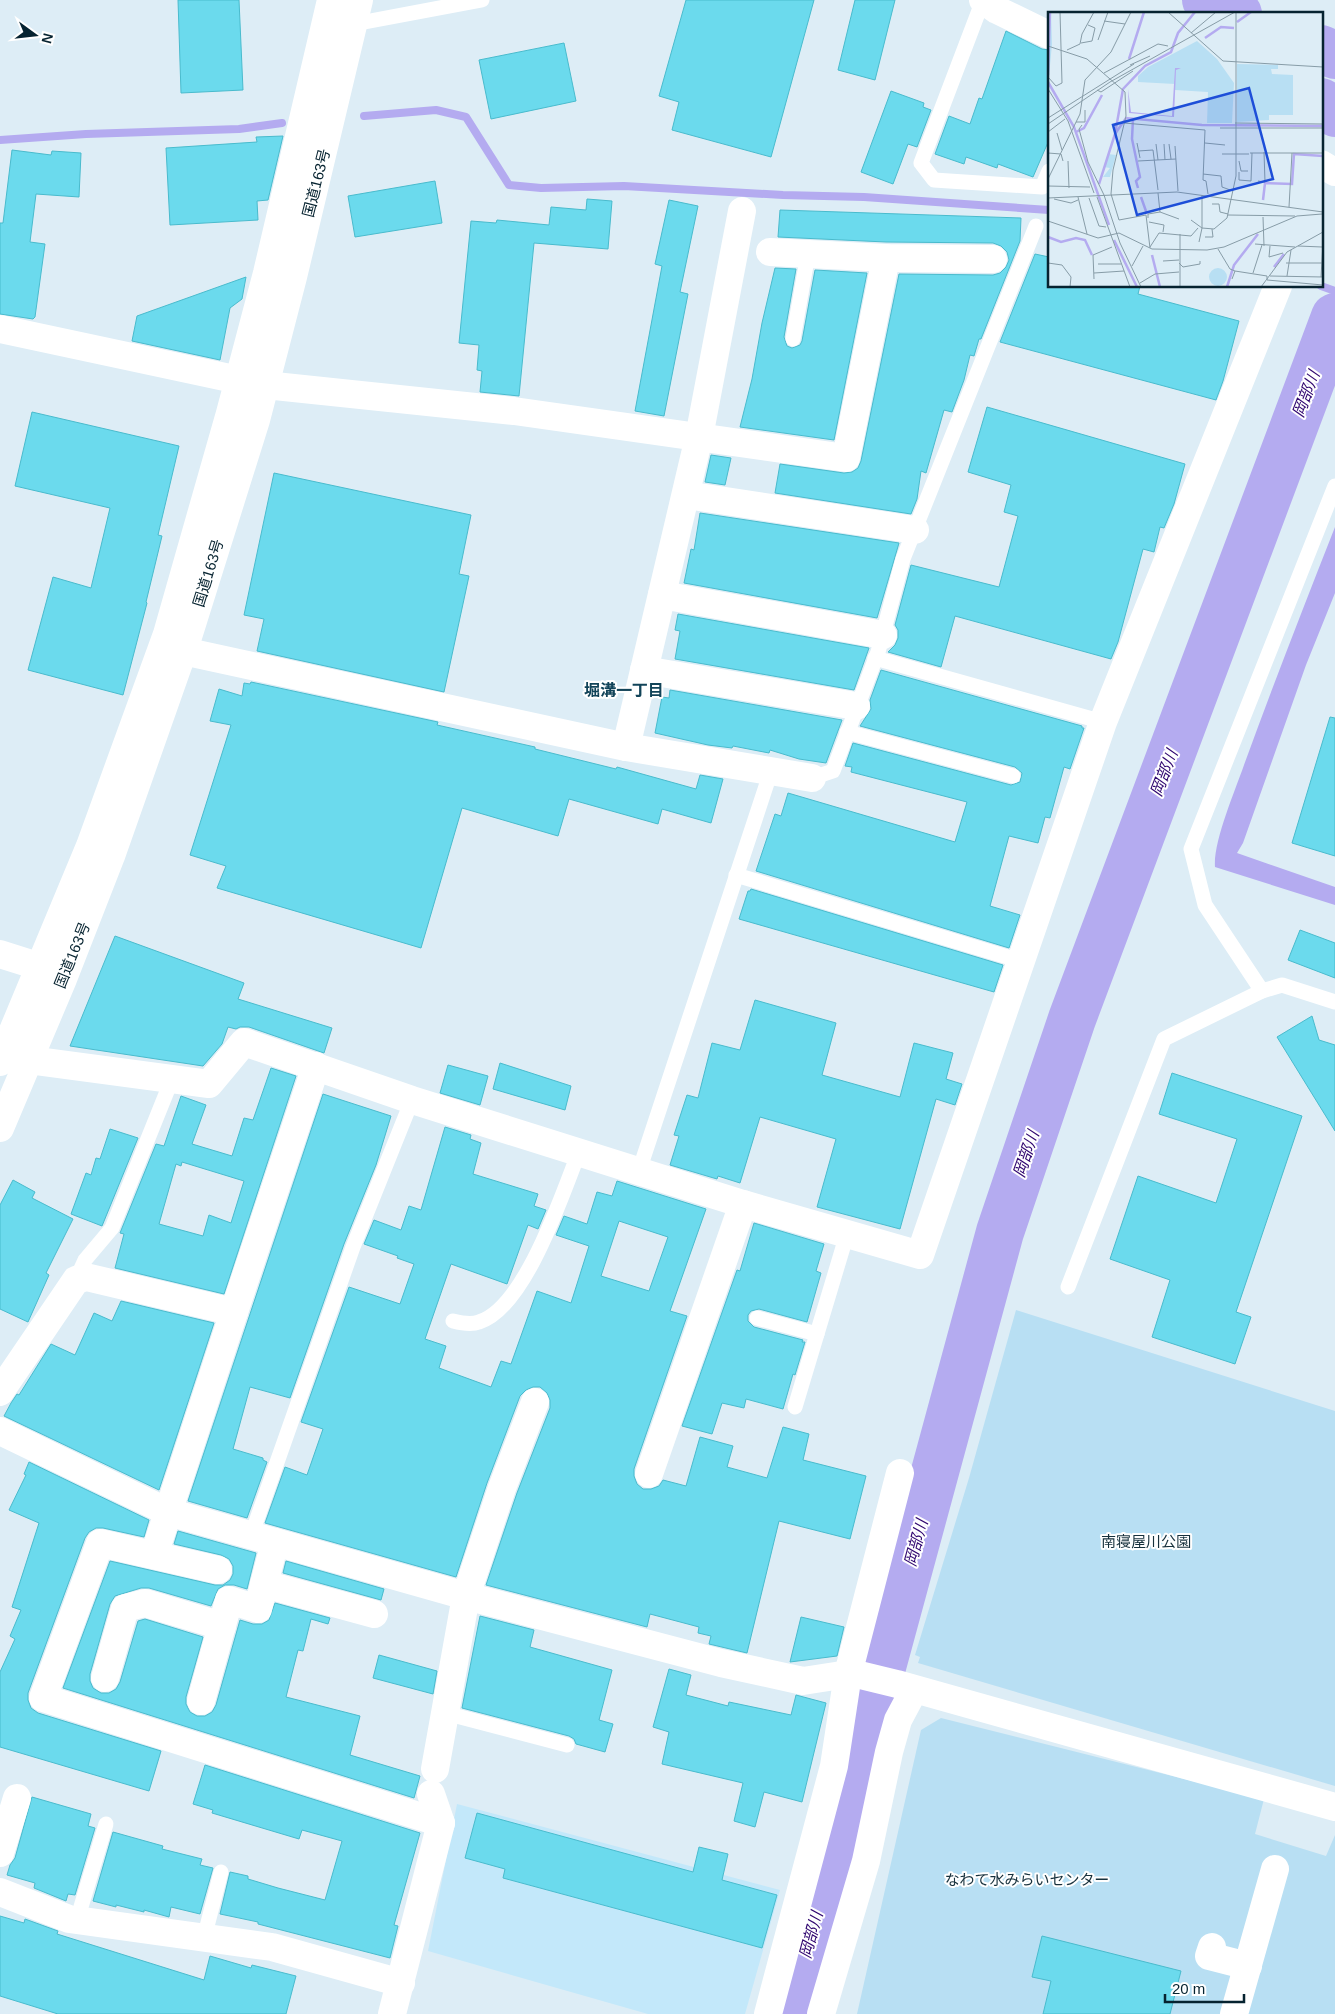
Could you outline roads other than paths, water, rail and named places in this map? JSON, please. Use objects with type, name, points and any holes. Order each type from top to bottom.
[{"type":"main road","name":"国道163号","points":[[0,1062],[90,846],[167,634],[239,380],[267,273],[331,0]]},
{"type":"main road","points":[[983,0],[997,10],[1048,35]]},
{"type":"main road","name":"国道163号","points":[[0,1128],[63,979],[111,856],[183,651],[266,384],[356,12]]},
{"type":"main road","points":[[1322,165],[1335,172]]},
{"type":"main road","points":[[626,747],[699,437],[742,211]]},
{"type":"main road","points":[[770,252],[886,258],[993,259]]},
{"type":"main road","points":[[266,384],[514,411],[846,458],[886,258]]},
{"type":"main road","points":[[29,1060],[209,1084],[244,1042],[412,1100],[743,1204],[920,1255],[1103,722],[1278,288]]},
{"type":"main road","points":[[0,329],[239,380]]},
{"type":"main road","points":[[686,494],[915,530]]},
{"type":"main road","points":[[662,595],[879,646]]},
{"type":"main road","points":[[183,651],[626,747],[812,778]]},
{"type":"main road","points":[[644,670],[856,706]]},
{"type":"main road","points":[[0,954],[41,967]]},
{"type":"main road","points":[[154,1555],[316,1066]]},
{"type":"main road","points":[[649,1474],[743,1204]]},
{"type":"main road","points":[[0,1392],[76,1280],[86,1277],[234,1312]]},
{"type":"main road","points":[[392,2014],[441,1823],[433,1782],[466,1596],[489,1525],[535,1402]]},
{"type":"main road","points":[[0,1431],[168,1512],[263,1539],[466,1596],[721,1663],[803,1681],[854,1674],[1335,1807]]},
{"type":"main road","points":[[768,2014],[834,1766],[900,1473]]},
{"type":"main road","points":[[201,1702],[229,1600],[258,1609],[264,1584],[263,1539]]},
{"type":"main road","points":[[218,1570],[100,1542],[43,1698],[441,1823]]},
{"type":"main road","points":[[264,1584],[374,1614]]},
{"type":"main road","points":[[104,1678],[125,1608],[145,1604],[222,1626]]},
{"type":"main road","points":[[821,2014],[866,1861],[889,1752],[906,1687]]},
{"type":"main road","points":[[0,1853],[17,1798]]},
{"type":"main road","points":[[1234,2014],[1276,1869]]},
{"type":"main road","points":[[0,1892],[69,1919],[272,1947],[401,1983]]},
{"type":"main road","points":[[1212,1947],[1209,1956],[1248,1966]]},
{"type":"lane","points":[[356,12],[482,0]]},
{"type":"lane","points":[[983,0],[920,163],[934,180],[1042,187],[1048,172]]},
{"type":"lane","points":[[812,778],[834,771],[879,646],[903,559],[1036,226]]},
{"type":"lane","points":[[793,339],[808,254]]},
{"type":"lane","points":[[1262,991],[1205,905],[1191,849],[1335,486]]},
{"type":"lane","points":[[879,646],[1103,722]]},
{"type":"lane","points":[[847,732],[1013,776]]},
{"type":"lane","points":[[639,1171],[771,771]]},
{"type":"lane","points":[[736,875],[1021,961]]},
{"type":"lane","points":[[1068,1287],[1164,1039],[1262,991],[1282,985],[1335,1002]]},
{"type":"lane","points":[[76,1280],[85,1260],[112,1228],[172,1079]]},
{"type":"lane","points":[[263,1539],[353,1247],[412,1100]]},
{"type":"lane","points":[[453,1320],[461,1324],[480,1322],[500,1309],[519,1284],[544,1241],[579,1152]]},
{"type":"lane","points":[[796,1407],[847,1234]]},
{"type":"lane","points":[[757,1318],[817,1334]]},
{"type":"lane","points":[[445,1714],[566,1745]]},
{"type":"lane","points":[[77,1920],[106,1824]]},
{"type":"lane","points":[[204,1938],[221,1872]]},
{"type":"waterway","points":[[1206,0],[1233,12]]},
{"type":"waterway","points":[[1322,49],[1335,55]]},
{"type":"waterway","name":"岡部川","points":[[1322,103],[1335,113]]},
{"type":"waterway","points":[[364,116],[436,110],[466,117],[509,185],[541,188],[624,186],[783,195],[864,197],[1048,210]]},
{"type":"waterway","points":[[0,140],[86,134],[239,129],[282,123]]},
{"type":"waterway","points":[[1322,286],[1335,291]]},
{"type":"waterway","name":"岡部川","points":[[790,2014],[1000,1232],[1072,1019],[1335,317]]},
{"type":"district","name":"堀溝一丁目","points":[[624,690]]},
{"type":"park label","name":"南寝屋川公園","points":[[1146,1541]]},
{"type":"park label","name":"なわて水みらいセンター","points":[[1027,1879]]}]
